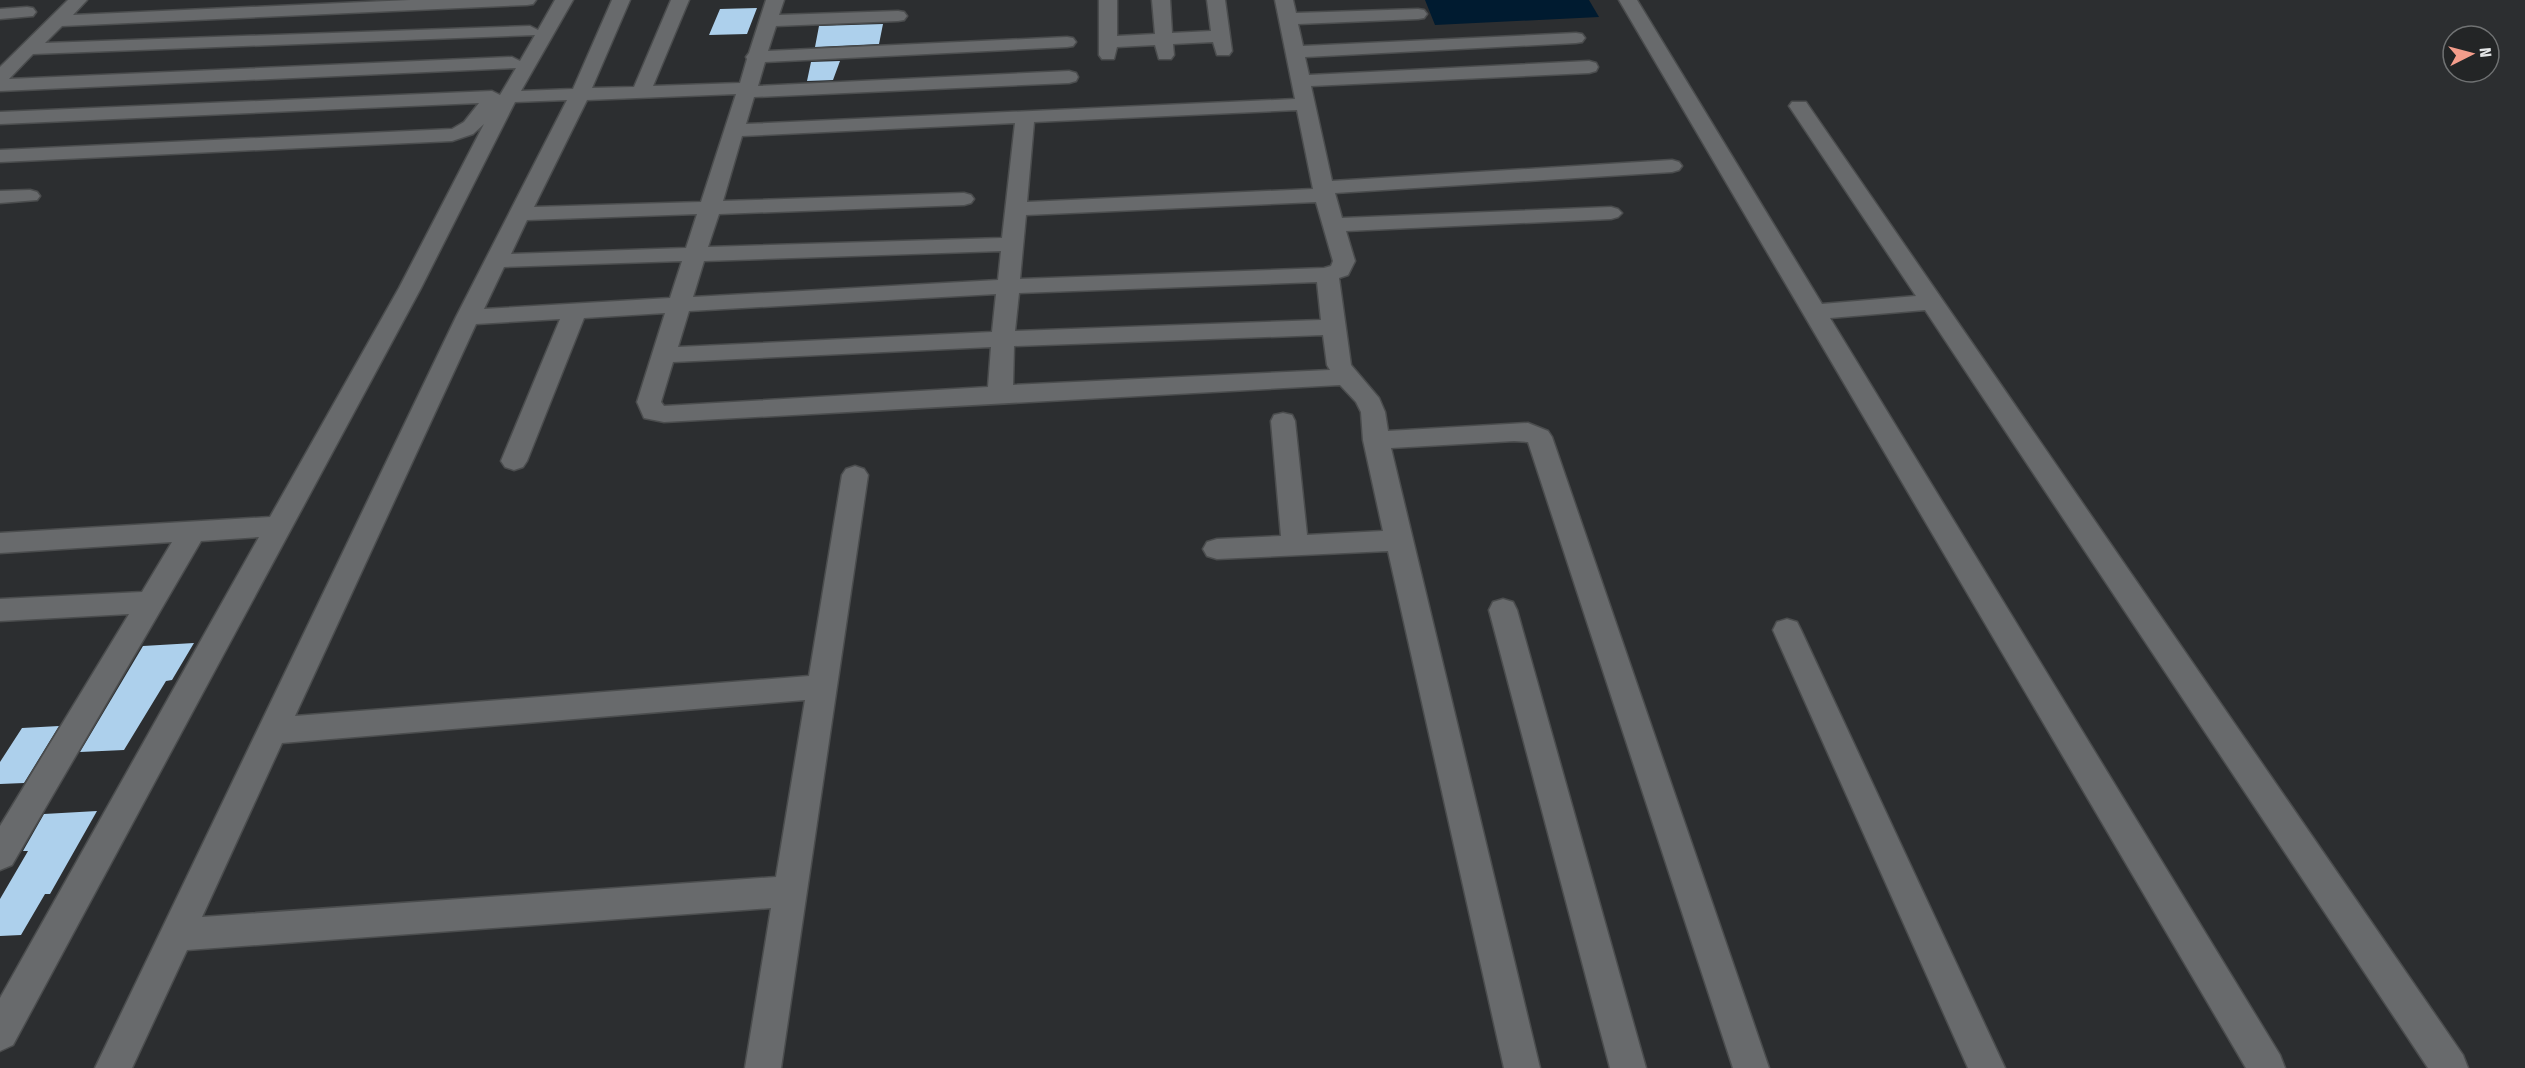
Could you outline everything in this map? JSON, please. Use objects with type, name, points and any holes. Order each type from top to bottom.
[{"type":"street","points":[[0,77],[78,0]]},
{"type":"street","points":[[57,21],[324,5],[527,0]]},
{"type":"street","points":[[0,1033],[410,288],[500,97],[512,63],[547,0]]},
{"type":"street","points":[[0,156],[438,136],[465,132],[475,125],[500,97],[564,0]]},
{"type":"street","points":[[113,1068],[468,316],[580,94],[621,0]]},
{"type":"street","points":[[640,92],[680,0]]},
{"type":"street","points":[[1108,0],[1108,49],[1222,43],[1216,0]]},
{"type":"street","points":[[1161,0],[1164,47]]},
{"type":"street","points":[[1628,0],[2267,1068]]},
{"type":"street","points":[[213,146],[324,5]]},
{"type":"street","points":[[468,316],[1010,286],[1327,274],[1340,270],[1344,261],[1324,192],[1286,10],[1418,14]]},
{"type":"street","points":[[898,16],[771,11],[755,57],[736,130],[708,208],[678,304],[649,402],[652,412],[664,414],[1346,377]]},
{"type":"street","points":[[0,14],[27,12]]},
{"type":"street","points":[[28,50],[530,31]]},
{"type":"street","points":[[1295,52],[1576,38]]},
{"type":"street","points":[[755,57],[1067,42]]},
{"type":"street","points":[[0,85],[512,63]]},
{"type":"street","points":[[1301,81],[1589,67]]},
{"type":"street","points":[[0,118],[500,97],[1069,77]]},
{"type":"street","points":[[736,130],[1306,104]]},
{"type":"street","points":[[1799,106],[2450,1068]]},
{"type":"street","points":[[1000,394],[1003,339],[1025,116]]},
{"type":"street","points":[[1017,209],[1324,192],[1672,166]]},
{"type":"street","points":[[0,197],[30,196]]},
{"type":"street","points":[[521,214],[963,199]]},
{"type":"street","points":[[1333,225],[1611,213]]},
{"type":"street","points":[[496,261],[1014,244]]},
{"type":"street","points":[[1327,274],[1339,365],[1346,377],[1367,398],[1373,412],[1376,440],[1522,1068]]},
{"type":"street","points":[[1814,312],[1931,302]]},
{"type":"street","points":[[514,461],[575,310]]},
{"type":"street","points":[[663,355],[1003,339],[1334,327]]},
{"type":"street","points":[[1283,421],[1295,545]]},
{"type":"street","points":[[1376,440],[1514,432],[1528,432],[1539,437],[1751,1068]]},
{"type":"street","points":[[763,1068],[855,475]]},
{"type":"street","points":[[0,543],[279,526]]},
{"type":"street","points":[[0,855],[193,531]]},
{"type":"street","points":[[1217,549],[1399,540]]},
{"type":"street","points":[[0,610],[151,602]]},
{"type":"street","points":[[1503,610],[1628,1068]]},
{"type":"street","points":[[1787,630],[1987,1068]]},
{"type":"street","points":[[271,731],[822,687]]},
{"type":"street","points":[[175,935],[790,891]]},
{"type":"water","points":[[1425,0],[1589,0],[1599,17],[1435,25]]},
{"type":"building","points":[[757,8],[747,34],[709,35],[720,9]]},
{"type":"building","points":[[883,24],[879,44],[815,47],[819,26]]},
{"type":"building","points":[[840,61],[833,80],[807,81],[811,62]]},
{"type":"building","points":[[194,643],[172,680],[166,681],[124,750],[80,752],[143,646]]},
{"type":"building","points":[[59,726],[24,783],[0,784],[0,762],[22,728]]},
{"type":"building","points":[[97,811],[50,894],[45,894],[21,935],[0,936],[0,899],[28,851],[23,851],[44,814]]}]
